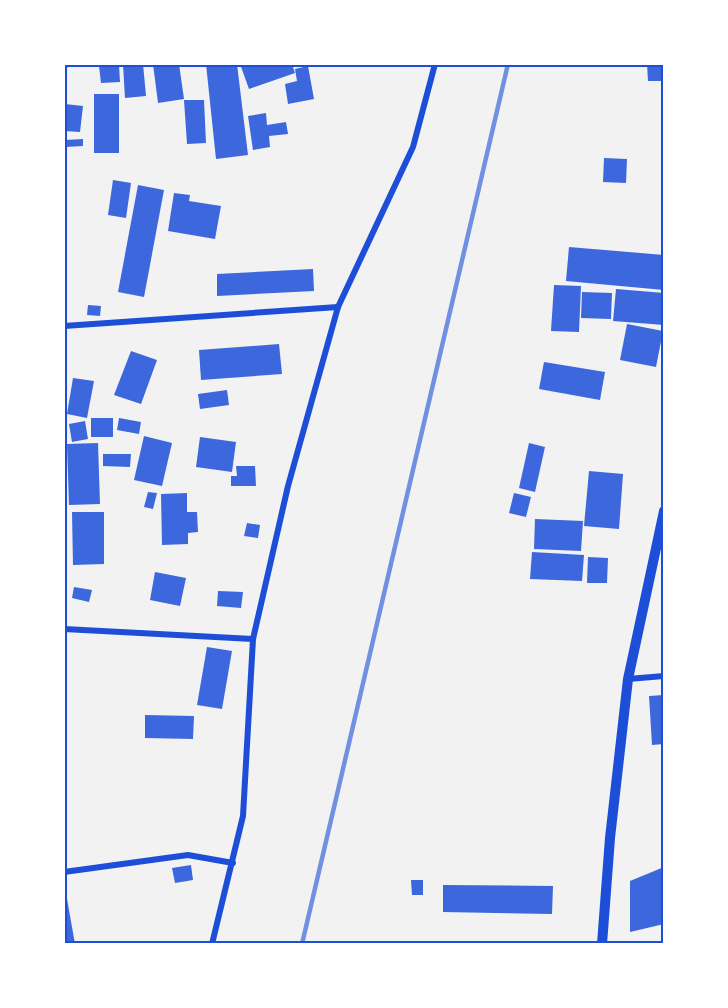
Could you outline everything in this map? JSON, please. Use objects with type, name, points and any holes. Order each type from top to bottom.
[{"type":"street","points":[[212,944],[243,816],[253,639],[288,486],[338,307],[413,147],[435,64]]},
{"type":"street","points":[[64,326],[338,307]]},
{"type":"street","points":[[602,944],[610,838],[628,679],[663,511]]},
{"type":"street","points":[[64,629],[253,639]]},
{"type":"street","points":[[628,679],[663,676]]},
{"type":"street","points":[[64,872],[188,855],[233,863]]},
{"type":"path","points":[[64,66],[73,64]]},
{"type":"building","points":[[143,64],[146,96],[125,98],[123,65]]},
{"type":"building","points":[[153,64],[179,64],[184,99],[158,103]]},
{"type":"building","points":[[206,64],[237,64],[248,155],[216,159]]},
{"type":"building","points":[[240,64],[292,64],[295,73],[249,89]]},
{"type":"building","points":[[647,64],[664,64],[664,81],[648,81]]},
{"type":"building","points":[[119,65],[120,82],[101,83],[99,66]]},
{"type":"building","points":[[308,66],[314,99],[288,104],[285,84],[297,81],[295,69]]},
{"type":"building","points":[[94,94],[119,94],[119,153],[94,153]]},
{"type":"building","points":[[184,100],[204,100],[206,143],[187,144]]},
{"type":"building","points":[[65,104],[83,106],[80,132],[64,131]]},
{"type":"building","points":[[266,113],[267,125],[286,122],[288,134],[269,136],[270,147],[253,150],[248,116]]},
{"type":"building","points":[[83,139],[83,146],[65,147],[65,140]]},
{"type":"building","points":[[604,158],[627,159],[626,183],[603,182]]},
{"type":"building","points":[[113,180],[131,183],[126,218],[108,215]]},
{"type":"building","points":[[138,185],[164,190],[144,297],[118,292]]},
{"type":"building","points":[[174,193],[190,195],[189,201],[221,206],[215,239],[168,231]]},
{"type":"building","points":[[569,247],[664,255],[664,290],[566,281]]},
{"type":"building","points":[[313,269],[314,291],[217,296],[217,274]]},
{"type":"building","points":[[554,285],[581,286],[579,332],[551,331]]},
{"type":"building","points":[[616,289],[664,293],[664,325],[613,321]]},
{"type":"building","points":[[582,292],[612,293],[611,319],[581,318]]},
{"type":"building","points":[[88,305],[101,306],[100,316],[87,315]]},
{"type":"building","points":[[627,324],[663,331],[656,367],[620,360]]},
{"type":"building","points":[[279,344],[282,374],[201,380],[199,350]]},
{"type":"building","points":[[131,351],[157,360],[141,404],[114,395]]},
{"type":"building","points":[[544,362],[605,372],[600,400],[539,389]]},
{"type":"building","points":[[73,378],[94,381],[87,418],[67,414]]},
{"type":"building","points":[[227,390],[229,405],[200,409],[198,394]]},
{"type":"building","points":[[91,418],[113,418],[113,437],[91,437]]},
{"type":"building","points":[[119,418],[141,422],[139,434],[117,430]]},
{"type":"building","points":[[85,421],[88,439],[72,442],[69,424]]},
{"type":"building","points":[[144,436],[172,443],[162,486],[134,480]]},
{"type":"building","points":[[200,437],[236,442],[232,472],[196,467]]},
{"type":"building","points":[[98,443],[100,504],[69,505],[67,444]]},
{"type":"building","points":[[529,443],[545,447],[535,492],[519,488]]},
{"type":"building","points":[[103,454],[131,454],[130,467],[103,466]]},
{"type":"building","points":[[236,466],[255,466],[256,486],[231,486],[231,476],[237,476]]},
{"type":"building","points":[[589,471],[623,474],[619,529],[584,526]]},
{"type":"building","points":[[148,492],[157,493],[153,509],[144,507]]},
{"type":"building","points":[[187,493],[187,512],[197,512],[198,532],[188,533],[188,544],[162,545],[161,494]]},
{"type":"building","points":[[514,493],[531,497],[526,517],[509,513]]},
{"type":"building","points":[[72,512],[104,512],[104,564],[73,565]]},
{"type":"building","points":[[535,519],[583,521],[581,551],[534,549]]},
{"type":"building","points":[[247,523],[260,525],[258,538],[244,536]]},
{"type":"building","points":[[532,552],[584,555],[582,581],[530,579]]},
{"type":"building","points":[[588,557],[608,558],[607,583],[587,583]]},
{"type":"building","points":[[155,572],[186,578],[180,606],[150,600]]},
{"type":"building","points":[[74,587],[92,590],[89,602],[72,598]]},
{"type":"building","points":[[218,591],[243,592],[241,608],[217,606]]},
{"type":"building","points":[[207,647],[232,651],[222,709],[197,705]]},
{"type":"building","points":[[664,695],[664,744],[652,745],[649,696]]},
{"type":"building","points":[[145,715],[194,716],[193,739],[145,738]]},
{"type":"building","points":[[191,865],[193,880],[175,883],[172,868]]},
{"type":"building","points":[[664,867],[664,924],[630,932],[630,881]]},
{"type":"building","points":[[411,880],[423,880],[423,895],[412,895]]},
{"type":"building","points":[[443,885],[553,886],[552,914],[443,912]]},
{"type":"building","points":[[64,893],[66,893],[75,944],[64,944]]},
{"type":"railway","points":[[302,944],[508,64]]}]
